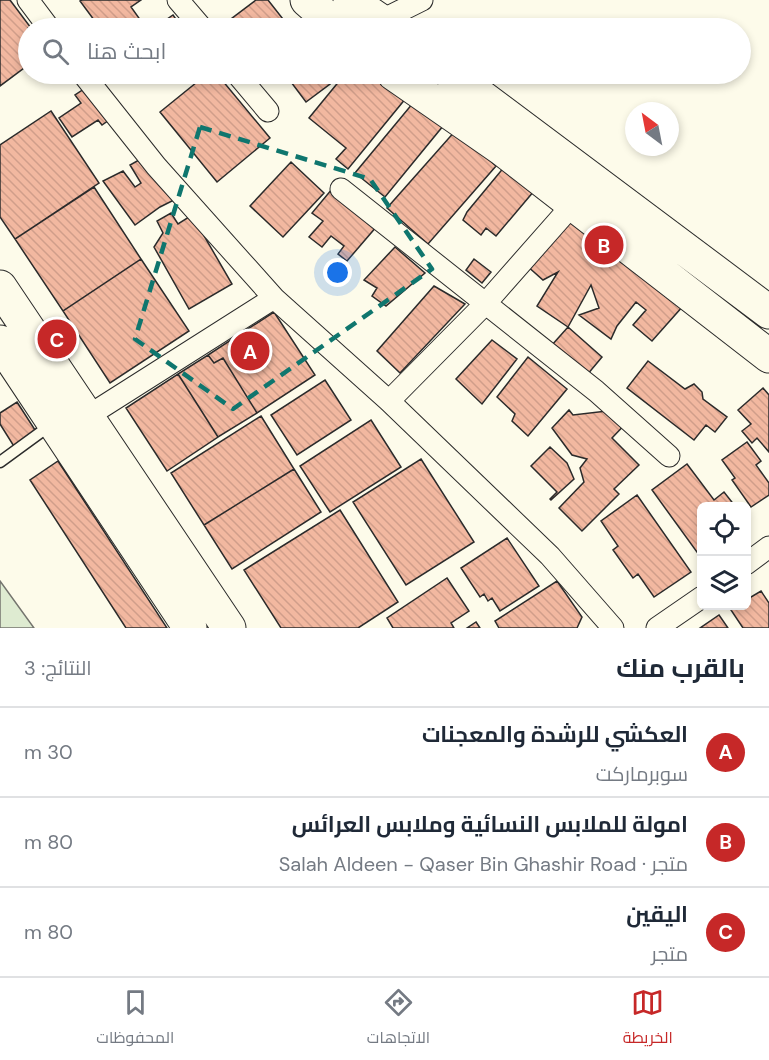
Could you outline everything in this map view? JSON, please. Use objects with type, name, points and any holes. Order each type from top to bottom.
[{"type":"main road","points":[[307,0],[328,18]]},
{"type":"main road","points":[[350,0],[375,18]]},
{"type":"main road","points":[[408,84],[502,149],[769,356]]},
{"type":"main road","points":[[464,84],[769,312]]},
{"type":"main road","points":[[0,287],[229,628]]},
{"type":"main road","points":[[0,342],[190,628]]},
{"type":"street","points":[[28,0],[42,18]]},
{"type":"street","points":[[178,0],[193,18]]},
{"type":"street","points":[[395,18],[422,0]]},
{"type":"street","points":[[91,84],[156,166],[274,298],[389,401],[550,556],[613,628]]},
{"type":"street","points":[[245,84],[268,111]]},
{"type":"street","points":[[341,189],[596,391],[669,456]]},
{"type":"street","points":[[389,401],[485,304],[574,204]]},
{"type":"street","points":[[88,416],[274,298]]},
{"type":"street","points":[[751,561],[769,548]]},
{"type":"street","points":[[657,628],[697,600]]},
{"type":"lane","points":[[0,462],[54,422]]},
{"type":"highlighted area","points":[[200,127],[370,179],[432,269],[233,409],[135,339]]},
{"type":"green space","points":[[0,581],[34,628],[0,628]]},
{"type":"building","points":[[0,0],[10,0],[24,18],[18,18],[18,72],[0,86]]},
{"type":"building","points":[[141,0],[131,7],[139,18],[93,18],[80,1]]},
{"type":"building","points":[[256,0],[268,0],[282,18],[232,18]]},
{"type":"building","points":[[195,84],[225,84],[270,138],[217,182],[160,112]]},
{"type":"building","points":[[292,84],[330,84],[306,102]]},
{"type":"building","points":[[337,84],[388,84],[406,98],[348,169],[336,159],[346,148],[309,118]]},
{"type":"building","points":[[87,87],[109,120],[102,125],[98,120],[72,137],[59,118],[81,103],[75,95]]},
{"type":"building","points":[[413,103],[443,126],[385,197],[355,173]]},
{"type":"building","points":[[51,111],[99,183],[15,239],[0,217],[0,145]]},
{"type":"building","points":[[456,130],[496,166],[428,244],[387,208]]},
{"type":"building","points":[[146,156],[178,198],[160,207],[135,225],[103,181],[123,171],[135,187],[141,183],[130,165]]},
{"type":"building","points":[[291,162],[324,193],[283,237],[250,206]]},
{"type":"building","points":[[505,166],[534,191],[496,236],[486,228],[481,235],[463,220]]},
{"type":"building","points":[[94,187],[141,259],[63,311],[15,239]]},
{"type":"building","points":[[332,189],[377,226],[347,261],[338,254],[344,246],[331,236],[322,247],[309,237],[323,221],[312,213]]},
{"type":"building","points":[[571,212],[683,306],[652,341],[633,325],[646,310],[636,302],[617,326],[611,339],[579,315],[599,308],[591,285],[568,327],[537,306],[558,272],[543,280],[526,265]]},
{"type":"building","points":[[171,213],[178,224],[192,215],[232,284],[189,309],[154,247],[163,233],[157,221]]},
{"type":"building","points":[[395,247],[425,273],[386,306],[372,296],[377,288],[364,280]]},
{"type":"building","points":[[141,259],[189,331],[110,383],[63,311]]},
{"type":"building","points":[[474,259],[491,272],[482,283],[466,270]]},
{"type":"building","points":[[434,286],[465,304],[400,373],[377,351]]},
{"type":"building","points":[[274,312],[315,375],[257,413],[223,358],[214,363],[208,355]]},
{"type":"building","points":[[568,327],[602,357],[587,375],[552,345]]},
{"type":"building","points":[[492,340],[517,359],[482,404],[456,379]]},
{"type":"building","points":[[208,355],[214,363],[223,358],[257,413],[218,437],[178,374]]},
{"type":"building","points":[[528,357],[567,389],[528,436],[512,421],[515,414],[497,397]]},
{"type":"building","points":[[648,361],[685,389],[694,384],[702,392],[703,399],[727,417],[715,432],[706,425],[694,440],[627,388]]},
{"type":"building","points":[[178,374],[218,437],[167,471],[126,408]]},
{"type":"building","points":[[325,380],[351,420],[297,455],[271,415]]},
{"type":"building","points":[[763,388],[769,395],[769,452],[757,438],[752,443],[742,431],[751,424],[738,410]]},
{"type":"building","points":[[17,402],[37,433],[15,448],[0,424],[0,413]]},
{"type":"building","points":[[624,409],[632,417],[612,438],[639,465],[614,489],[619,494],[582,531],[559,508],[584,482],[580,468],[587,459],[572,455],[552,428],[569,410],[573,415]]},
{"type":"building","points":[[261,416],[294,469],[204,525],[171,473]]},
{"type":"building","points":[[371,420],[401,467],[330,512],[300,466]]},
{"type":"building","points":[[747,442],[761,461],[756,465],[769,483],[769,495],[751,507],[751,502],[747,502],[732,480],[735,478],[722,460]]},
{"type":"building","points":[[550,447],[567,463],[574,479],[551,500],[557,492],[531,466]]},
{"type":"building","points":[[421,459],[474,542],[406,585],[353,502]]},
{"type":"building","points":[[58,461],[167,628],[126,628],[30,480]]},
{"type":"building","points":[[687,464],[714,500],[724,492],[732,502],[697,502],[697,552],[652,490]]},
{"type":"building","points":[[294,469],[321,512],[232,569],[204,525]]},
{"type":"building","points":[[637,495],[691,572],[654,597],[638,574],[633,578],[613,550],[618,546],[601,521]]},
{"type":"building","points":[[340,510],[398,602],[358,628],[281,628],[244,570]]},
{"type":"building","points":[[507,538],[539,586],[500,611],[492,598],[488,601],[484,594],[480,597],[461,568]]},
{"type":"building","points":[[447,578],[469,611],[451,623],[454,628],[393,628],[387,618]]},
{"type":"building","points":[[557,581],[582,617],[577,628],[499,628],[495,621]]},
{"type":"building","points":[[761,591],[769,603],[769,628],[743,628],[731,610],[751,610],[751,597]]},
{"type":"building","points":[[719,615],[728,628],[700,628]]},
{"type":"building","points":[[476,622],[480,628],[467,628]]},
{"type":"place","name":"امولة للملابس النسائية وملابس العرائس","points":[[604,245]]},
{"type":"place","name":"اليقين","points":[[57,339]]},
{"type":"place","name":"العكشي للرشدة والمعجنات","points":[[250,351]]}]
